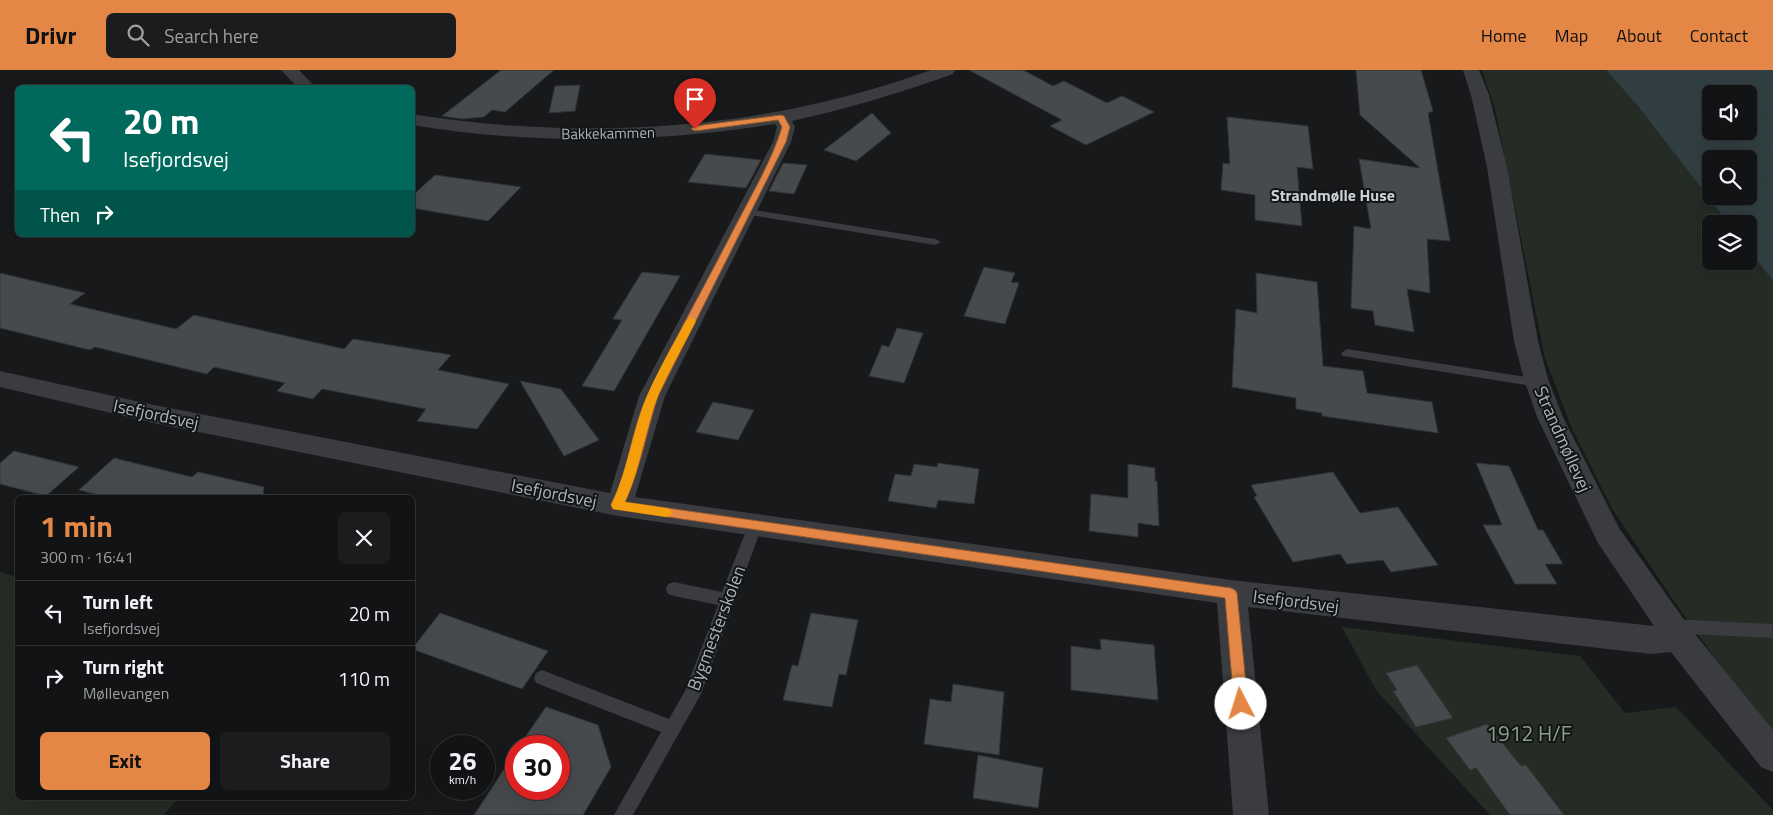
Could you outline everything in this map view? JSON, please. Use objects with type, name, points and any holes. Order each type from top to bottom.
[{"type":"street","points":[[289,70],[305,85]]},
{"type":"street","name":"Bakkekammen","points":[[415,119],[502,131],[583,134],[678,130],[781,118],[876,95],[947,70]]},
{"type":"street","name":"Strandmøllevej","points":[[1471,70],[1480,95],[1494,152],[1526,340],[1550,417],[1565,451],[1608,535],[1675,632],[1773,756]]},
{"type":"street","points":[[618,505],[626,488],[652,396],[748,212],[784,136],[786,127],[781,118]]},
{"type":"street","name":"Isefjordsvej","points":[[0,379],[162,416],[618,505],[755,526],[1231,593],[1652,640],[1675,632]]},
{"type":"street","points":[[1231,593],[1252,815]]},
{"type":"lane","points":[[748,212],[935,242]]},
{"type":"lane","points":[[1347,353],[1538,383]]},
{"type":"lane","name":"Bygmesterskolen","points":[[623,815],[692,694],[755,526]]},
{"type":"lane","points":[[674,589],[728,600]]},
{"type":"lane","points":[[1675,632],[1772,631]]},
{"type":"lane","points":[[542,678],[672,728]]},
{"type":"green space","points":[[1482,70],[1606,70],[1638,106],[1702,189],[1702,205],[1714,205],[1722,215],[1702,215],[1702,270],[1757,270],[1757,260],[1773,281],[1773,735],[1761,722],[1676,604],[1613,510],[1572,429],[1545,358],[1495,109]]},
{"type":"green space","points":[[0,572],[15,576],[15,800],[176,800],[164,815],[0,815]]},
{"type":"green space","name":"1912 H/F","points":[[1342,627],[1580,656],[1625,713],[1676,707],[1773,810],[1773,815],[1490,815],[1376,690]]},
{"type":"shaded area","points":[[1606,70],[1773,70],[1773,281],[1757,260],[1757,215],[1722,215],[1714,205],[1757,205],[1757,150],[1702,150],[1702,189],[1638,106]]},
{"type":"building","points":[[501,70],[554,70],[505,112],[492,110],[484,117],[462,119],[442,116]]},
{"type":"building","points":[[969,70],[1023,70],[1053,86],[1064,81],[1107,103],[1122,96],[1154,112],[1086,145],[1050,126],[1062,120]]},
{"type":"building","points":[[1356,70],[1421,70],[1433,111],[1428,113],[1450,241],[1427,239],[1430,293],[1407,289],[1414,332],[1375,325],[1373,311],[1351,308],[1354,226],[1371,229],[1359,159],[1420,168],[1360,115]]},
{"type":"building","points":[[580,85],[575,111],[549,113],[555,86]]},
{"type":"building","points":[[872,113],[891,133],[856,161],[824,150]]},
{"type":"building","points":[[1227,117],[1308,126],[1313,169],[1297,167],[1302,226],[1255,220],[1255,195],[1221,190],[1223,163],[1230,164]]},
{"type":"building","points":[[705,154],[761,160],[746,188],[688,182]]},
{"type":"building","points":[[783,163],[807,165],[794,194],[769,191]]},
{"type":"building","points":[[435,175],[521,187],[488,221],[415,209],[415,193]]},
{"type":"building","points":[[984,267],[1015,273],[1011,282],[1019,283],[1005,324],[964,316]]},
{"type":"building","points":[[642,272],[680,276],[614,391],[582,386],[622,320],[613,319]]},
{"type":"building","points":[[0,273],[85,293],[70,304],[176,329],[194,315],[344,349],[353,339],[451,355],[438,370],[509,384],[477,429],[417,421],[426,409],[322,389],[313,399],[277,391],[285,383],[214,367],[207,374],[95,347],[90,350],[0,328]]},
{"type":"building","points":[[1256,273],[1317,282],[1323,366],[1363,371],[1367,393],[1432,402],[1438,433],[1322,416],[1322,413],[1296,409],[1296,398],[1232,387],[1236,309],[1257,313]]},
{"type":"building","points":[[897,328],[923,333],[904,383],[869,376],[882,345],[889,347]]},
{"type":"building","points":[[520,381],[561,389],[599,440],[564,456]]},
{"type":"building","points":[[713,402],[754,410],[738,440],[696,432]]},
{"type":"building","points":[[14,451],[79,467],[47,495],[42,495],[0,484],[0,463]]},
{"type":"building","points":[[114,458],[192,477],[198,472],[264,487],[263,495],[99,495],[79,490]]},
{"type":"building","points":[[938,463],[979,469],[974,504],[938,500],[936,508],[888,501],[895,474],[911,476],[914,464],[937,467]]},
{"type":"building","points":[[1476,463],[1509,466],[1538,530],[1543,530],[1563,564],[1545,564],[1557,584],[1515,584],[1483,525],[1502,525]]},
{"type":"building","points":[[1128,464],[1155,468],[1159,526],[1138,523],[1138,537],[1089,531],[1091,494],[1128,498]]},
{"type":"building","points":[[1333,472],[1360,513],[1398,507],[1438,565],[1391,572],[1383,560],[1347,564],[1340,554],[1293,562],[1254,497],[1257,496],[1251,485]]},
{"type":"building","points":[[440,613],[548,651],[522,689],[415,650],[415,645]]},
{"type":"building","points":[[811,613],[858,620],[846,675],[839,674],[832,707],[783,700],[792,665],[798,666]]},
{"type":"building","points":[[1100,639],[1154,645],[1158,700],[1071,690],[1071,646],[1101,650]]},
{"type":"building","points":[[1417,665],[1453,718],[1416,727],[1393,691],[1397,690],[1386,673]]},
{"type":"building","points":[[953,684],[1004,692],[999,755],[924,744],[930,699],[951,702]]},
{"type":"building","points":[[546,707],[598,725],[611,767],[583,815],[474,815],[484,800],[495,800],[495,783],[505,768],[505,800],[570,800],[570,735],[527,735]]},
{"type":"building","points":[[1487,724],[1521,766],[1526,765],[1564,815],[1510,815],[1476,768],[1470,770],[1446,738]]},
{"type":"building","points":[[978,755],[1043,768],[1038,808],[973,798]]},
{"type":"slow traffic","points":[[666,513],[618,505],[626,488],[652,396],[691,321]]},
{"type":"district","name":"Strandmølle Huse","points":[[1333,195]]},
{"type":"route","points":[[695,129],[781,118],[786,127],[782,142],[748,212],[652,396],[626,488],[618,505],[1231,593],[1241,704]]}]
